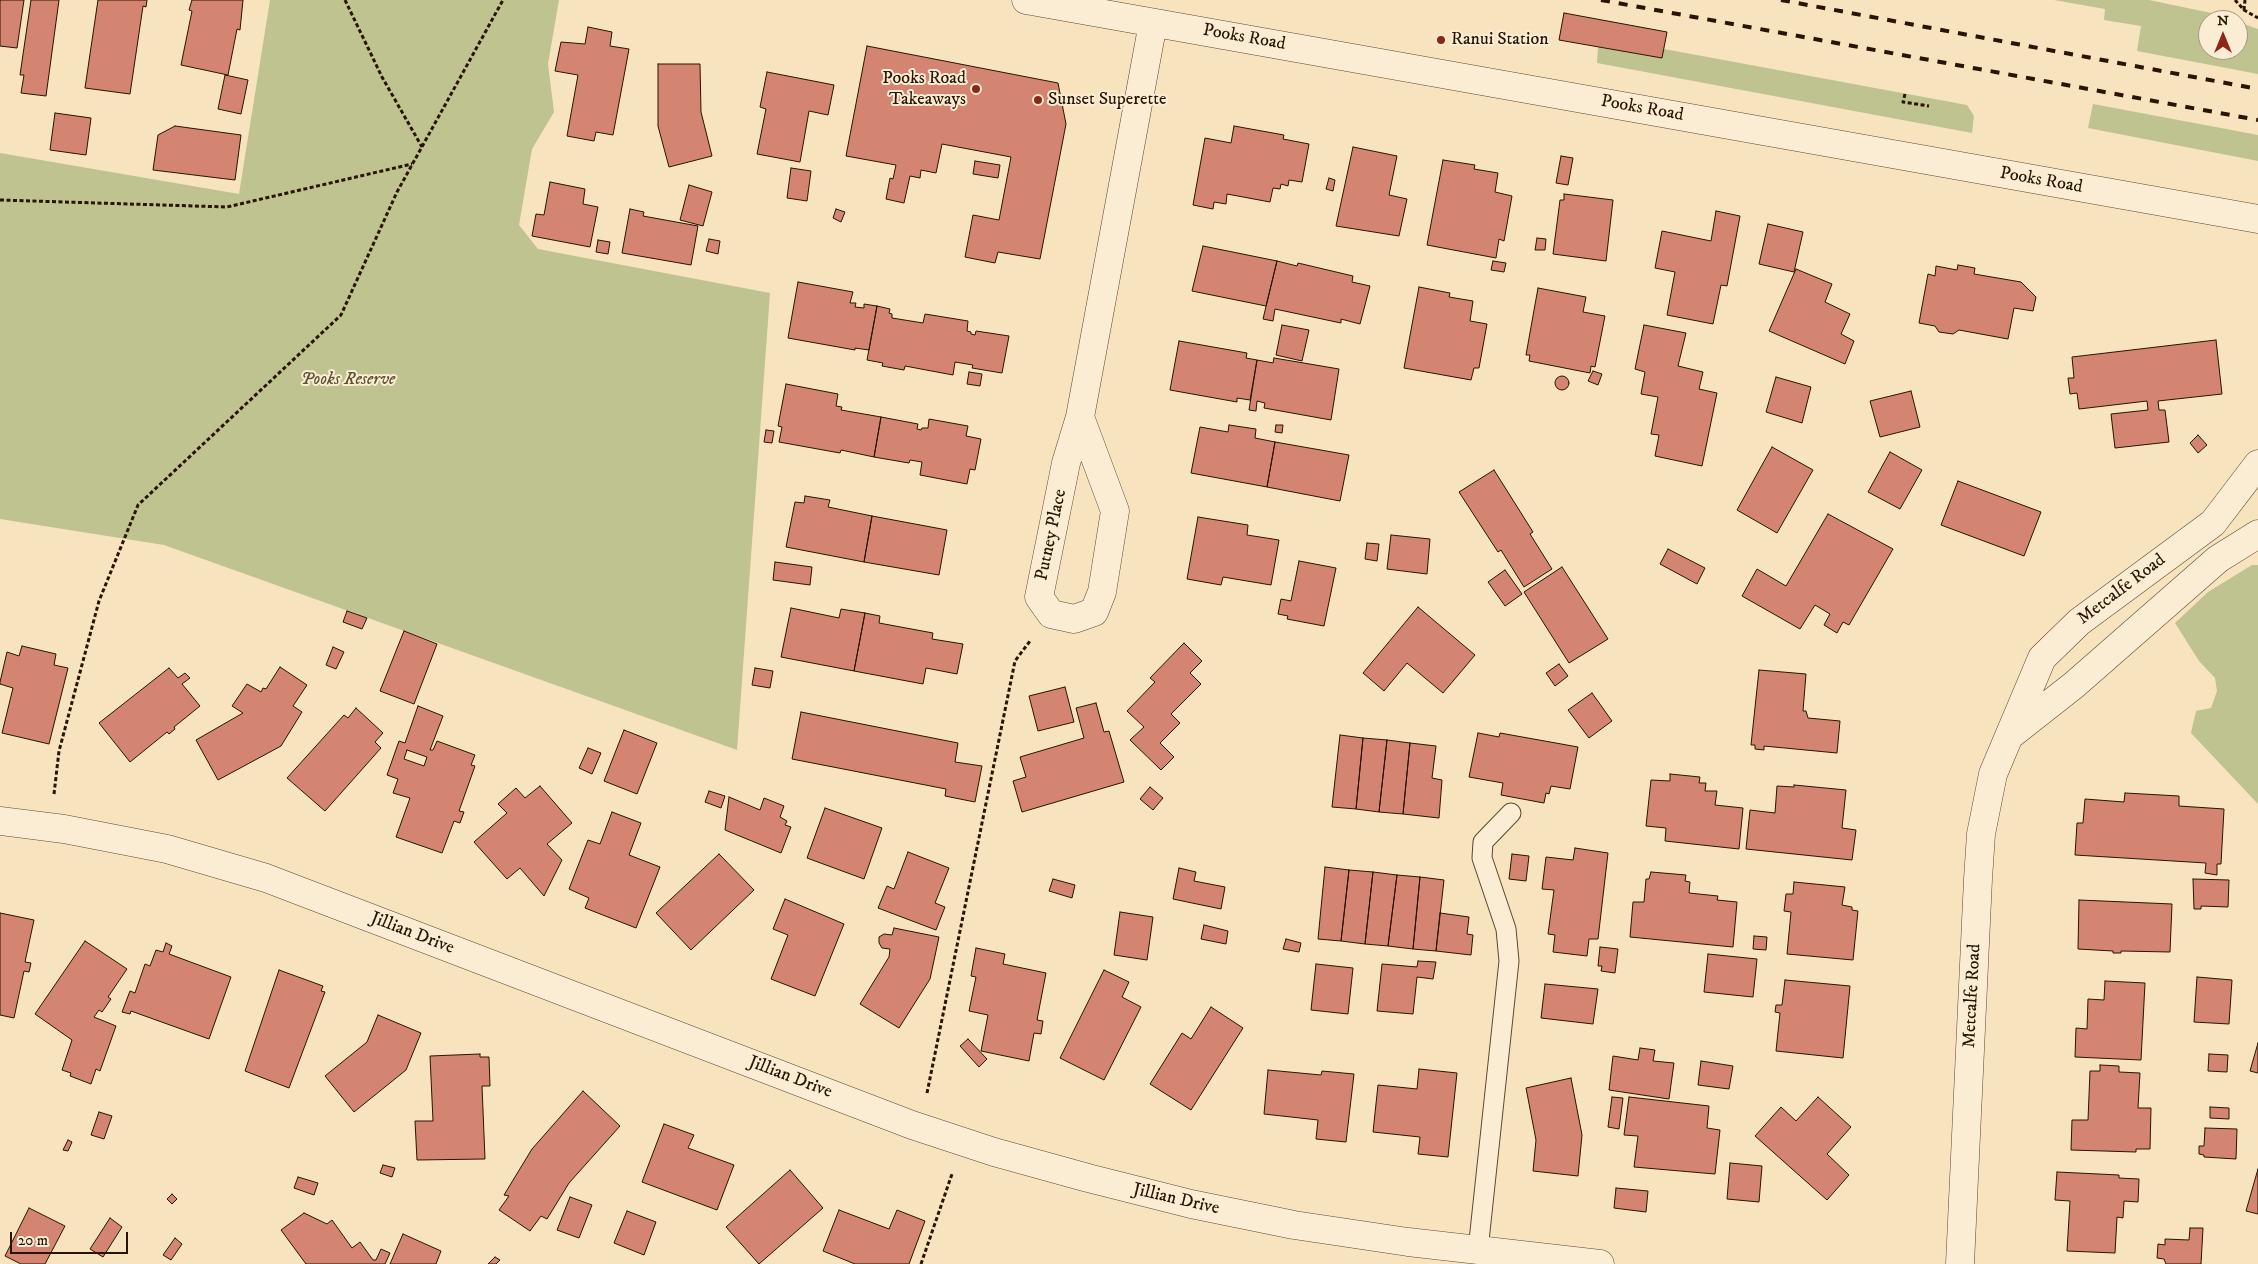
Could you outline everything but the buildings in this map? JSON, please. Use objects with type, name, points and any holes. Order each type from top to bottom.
[{"type":"street","name":"Pooks Road","points":[[1026,0],[2258,219]]},
{"type":"street","name":"Putney Place","points":[[1080,417],[1115,511],[1102,592],[1094,612],[1074,619],[1051,614],[1039,597],[1066,463],[1080,417],[1153,23]]},
{"type":"street","name":"Metcalfe Road","points":[[1960,1264],[1981,834],[1993,774],[2012,734],[2042,658],[2079,622],[2213,523],[2258,464]]},
{"type":"street","name":"Metcalfe Road","points":[[2012,734],[2074,685],[2218,559],[2258,534]]},
{"type":"street","name":"Jillian Drive","points":[[0,821],[64,829],[167,849],[266,878],[912,1125],[994,1152],[1097,1181],[1228,1212],[1294,1225],[1478,1250],[1600,1264]]},
{"type":"lane","points":[[1478,1250],[1509,961],[1506,929],[1482,858],[1483,842],[1511,814]]},
{"type":"path","points":[[346,0],[382,77],[422,147]]},
{"type":"path","points":[[54,797],[59,752],[99,601],[138,506],[341,315],[397,192],[503,0]]},
{"type":"path","points":[[2235,0],[2244,10]]},
{"type":"path","points":[[2244,10],[2245,0]]},
{"type":"path","points":[[1905,94],[1903,102],[1929,106]]},
{"type":"path","points":[[0,200],[227,207],[413,164]]},
{"type":"path","points":[[927,1093],[1015,661],[1033,637]]},
{"type":"path","points":[[921,1264],[955,1166]]},
{"type":"green space","name":"Pooks Reserve","points":[[270,0],[559,0],[548,64],[554,112],[532,149],[519,225],[538,249],[770,293],[737,750],[164,545],[0,519],[0,153],[239,194]]},
{"type":"green space","points":[[2054,0],[2149,0],[2198,10],[2198,60],[2248,60],[2248,26],[2258,29],[2258,74],[2137,51],[2141,26],[2104,20],[2105,9]]},
{"type":"green space","points":[[1598,47],[1661,58],[1664,49],[1967,105],[1974,116],[1972,133],[1597,63]]},
{"type":"green space","points":[[2093,104],[2258,135],[2258,161],[2088,128]]},
{"type":"green space","points":[[2252,565],[2258,565],[2258,804],[2191,733],[2196,711],[2211,708],[2217,691],[2215,678],[2199,661],[2175,623],[2208,592]]},
{"type":"railway","points":[[1601,0],[2258,120]]},
{"type":"railway","points":[[1781,0],[2258,89]]},
{"type":"place","name":"Ranui Station","points":[[1441,40]]},
{"type":"place","name":"Pooks Road Takeaways","points":[[976,89]]},
{"type":"place","name":"Sunset Superette","points":[[1038,100]]}]
